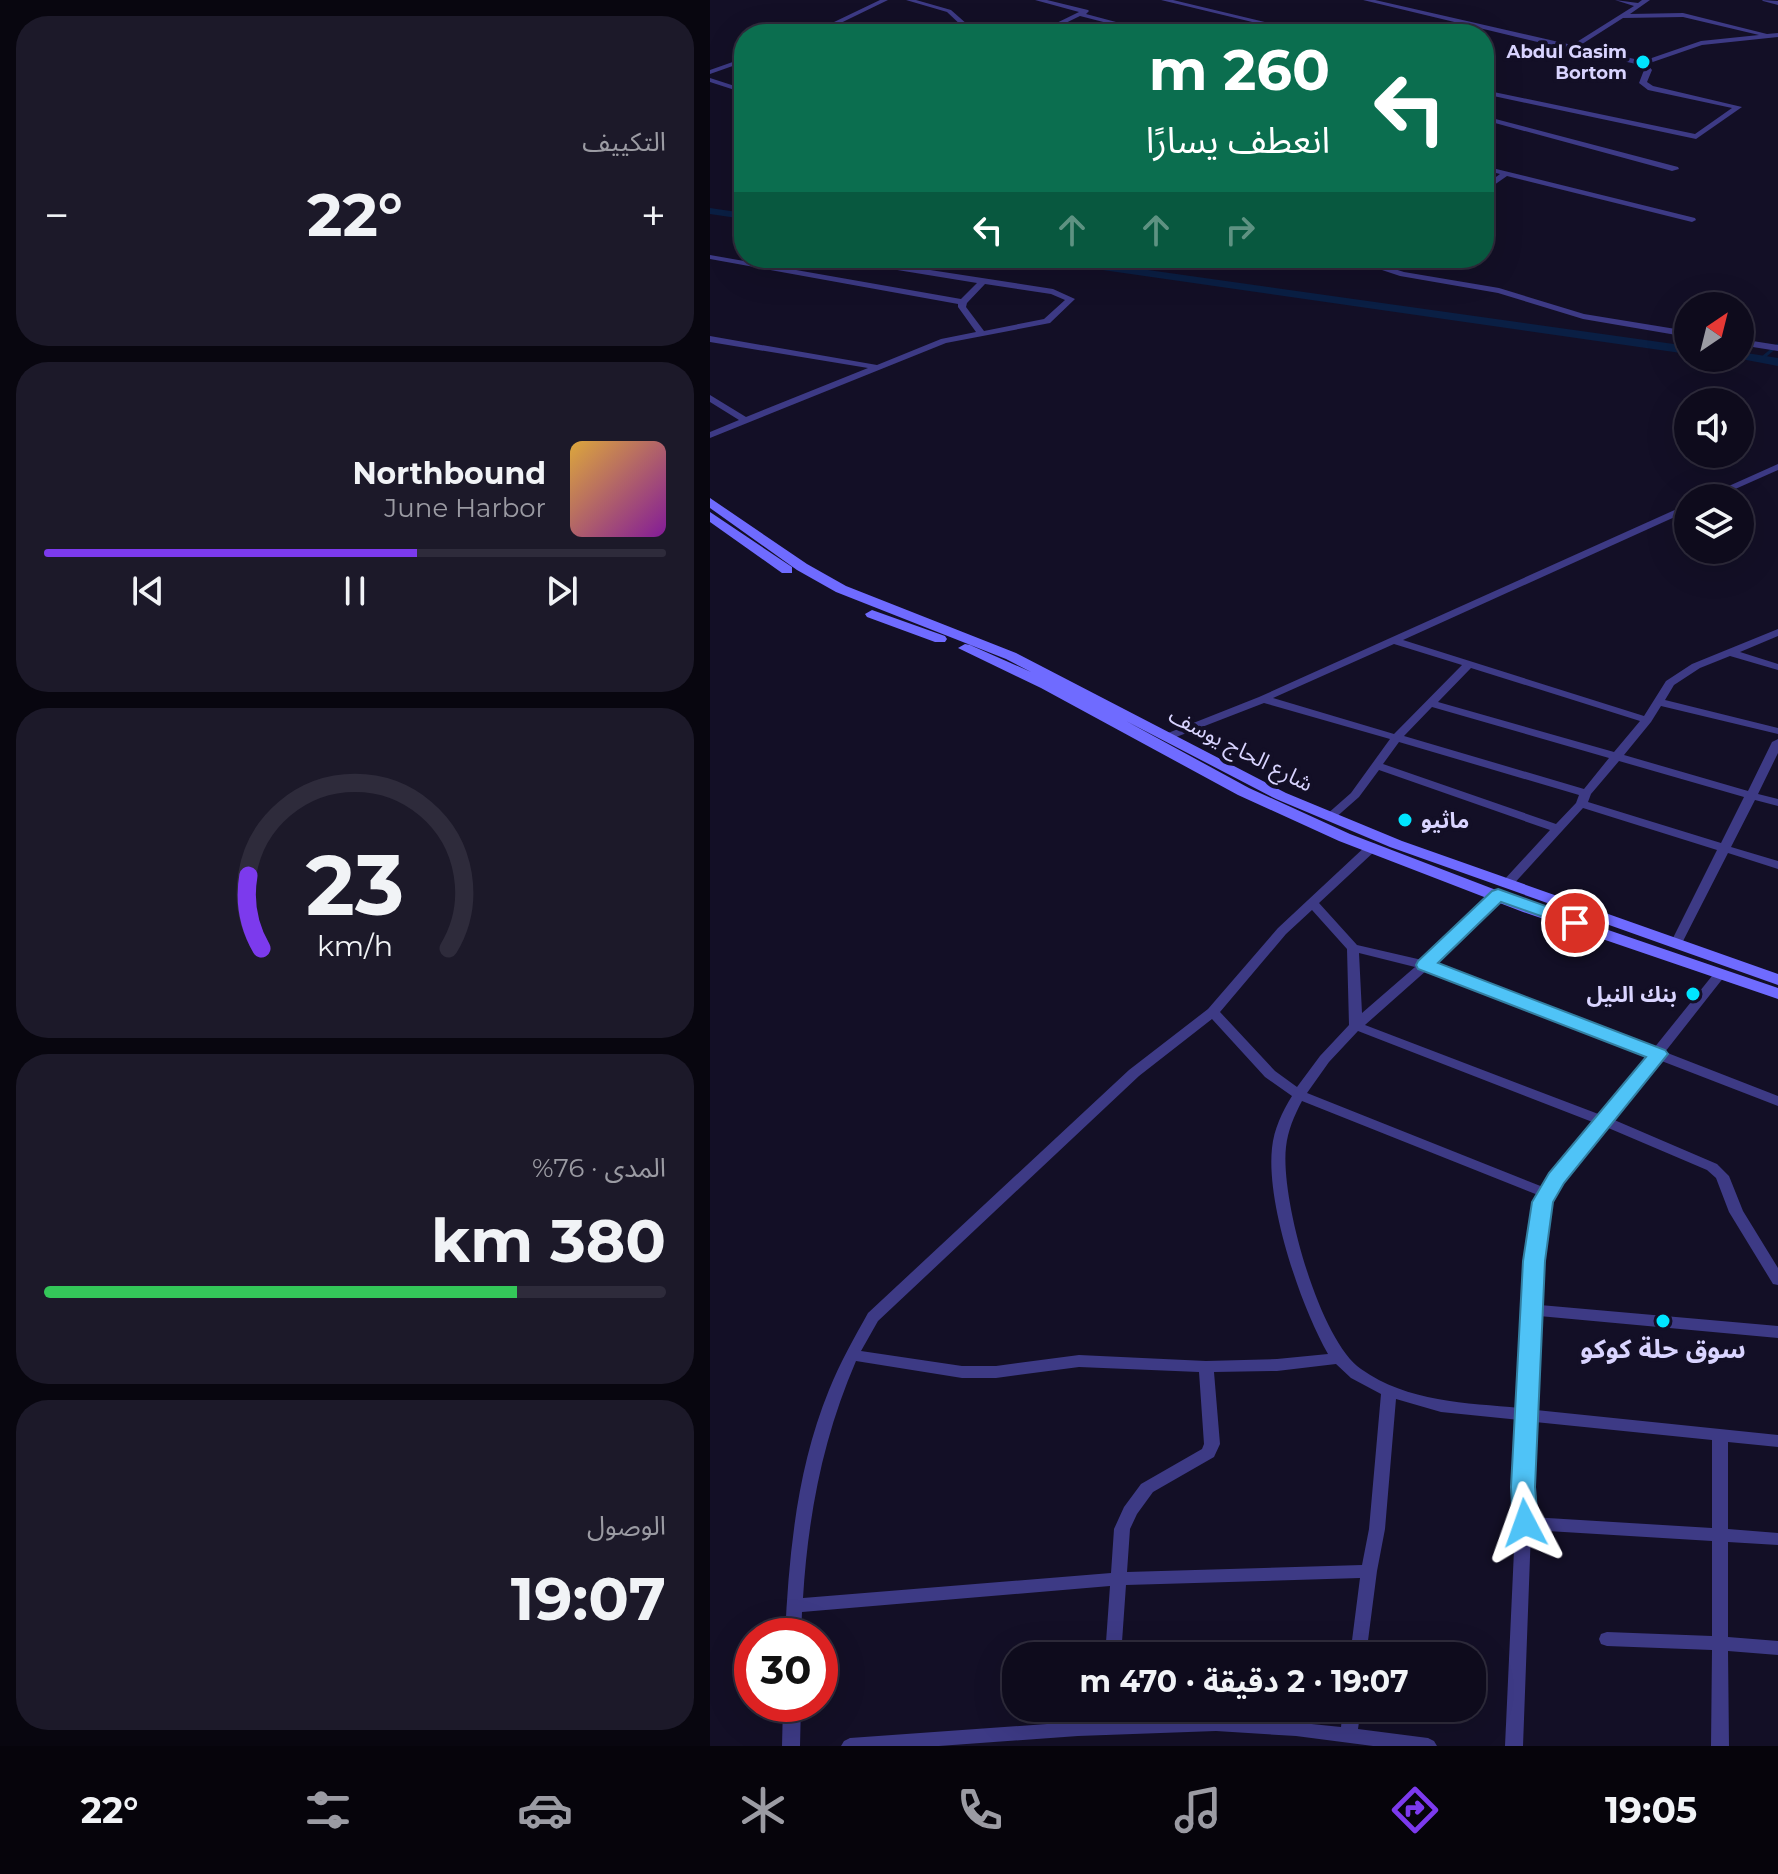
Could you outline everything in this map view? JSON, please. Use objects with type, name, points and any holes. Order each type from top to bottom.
[{"type":"main road","name":"شارع الحاج يوسف","points":[[710,502],[802,567],[841,589],[1011,656],[1330,817],[1503,890],[1778,994]]},
{"type":"main road","name":"شارع الحاج يوسف","points":[[710,516],[797,577],[835,598],[973,651],[1256,798],[1372,847],[1676,944],[1778,980]]},
{"type":"street","points":[[833,24],[885,0]]},
{"type":"street","points":[[909,0],[949,11],[963,24]]},
{"type":"street","points":[[1038,0],[1086,11],[1061,24]]},
{"type":"street","points":[[1164,0],[1268,24]]},
{"type":"street","points":[[1366,0],[1468,24]]},
{"type":"street","points":[[1618,0],[1640,5]]},
{"type":"street","points":[[1571,48],[1647,0]]},
{"type":"street","points":[[1765,0],[1778,3]]},
{"type":"street","points":[[1080,14],[1119,24]]},
{"type":"street","points":[[1621,16],[1683,15],[1776,35]]},
{"type":"street","points":[[1494,30],[1643,63],[1701,43],[1776,35]]},
{"type":"street","points":[[1494,94],[1696,137],[1738,107],[1651,88],[1643,83],[1648,70],[1643,63]]},
{"type":"street","points":[[710,72],[734,64]]},
{"type":"street","points":[[710,80],[734,88]]},
{"type":"street","points":[[1494,121],[1675,169]]},
{"type":"street","points":[[1494,171],[1692,220]]},
{"type":"street","points":[[1494,182],[1505,174]]},
{"type":"street","points":[[710,257],[734,262]]},
{"type":"street","points":[[761,268],[963,302]]},
{"type":"street","points":[[855,285],[873,268]]},
{"type":"street","points":[[710,435],[944,341],[1047,321],[1071,299],[1053,292],[902,268]]},
{"type":"street","points":[[1388,268],[1403,274],[1499,291],[1583,316],[1674,332]]},
{"type":"street","points":[[963,302],[983,281]]},
{"type":"street","points":[[963,302],[967,316],[981,333]]},
{"type":"street","points":[[710,339],[879,368]]},
{"type":"street","points":[[1754,344],[1778,348]]},
{"type":"street","points":[[710,398],[746,421]]},
{"type":"street","points":[[1739,484],[1778,467]]},
{"type":"street","points":[[1167,737],[1263,699],[1674,513]]},
{"type":"street","points":[[1778,632],[1684,673],[1670,683],[1660,702],[1619,757],[1503,890],[1356,1026],[1329,1055],[1299,1095],[1281,1131],[1277,1170],[1301,1269],[1316,1313],[1338,1358],[1356,1373],[1389,1391],[1441,1406],[1778,1441]]},
{"type":"street","points":[[1393,640],[1467,666],[1647,720]]},
{"type":"street","points":[[1733,653],[1778,667]]},
{"type":"street","points":[[1330,817],[1355,795],[1397,737],[1467,666]]},
{"type":"street","points":[[1263,699],[1397,737],[1778,865]]},
{"type":"street","points":[[1660,702],[1778,731]]},
{"type":"street","points":[[1429,703],[1778,803]]},
{"type":"street","points":[[1676,944],[1778,742]]},
{"type":"street","points":[[1378,766],[1556,828]]},
{"type":"street","points":[[794,1618],[797,1555],[818,1453],[852,1355],[873,1317],[1134,1073],[1213,1012],[1311,902],[1372,847]]},
{"type":"street","points":[[1311,902],[1353,948],[1425,965],[1778,1101]]},
{"type":"street","points":[[1353,948],[1356,1026]]},
{"type":"street","points":[[1514,1746],[1525,1523],[1523,1487],[1538,1221],[1546,1193],[1720,974]]},
{"type":"street","points":[[1213,1012],[1270,1074],[1299,1095],[1546,1193]]},
{"type":"street","points":[[1356,1026],[1695,1159],[1722,1176],[1736,1212],[1778,1280]]},
{"type":"street","points":[[1533,1310],[1778,1332]]},
{"type":"street","points":[[852,1355],[962,1372],[996,1372],[1079,1361],[1206,1367],[1277,1365],[1338,1358]]},
{"type":"street","points":[[1114,1642],[1122,1529],[1130,1511],[1147,1488],[1200,1460],[1212,1444],[1206,1367]]},
{"type":"street","points":[[1360,1642],[1377,1529],[1389,1391]]},
{"type":"street","points":[[1720,1436],[1720,1746]]},
{"type":"street","points":[[1525,1523],[1778,1539]]},
{"type":"street","points":[[794,1606],[1116,1579],[1369,1571]]},
{"type":"street","points":[[1607,1639],[1778,1648]]},
{"type":"street","points":[[791,1746],[792,1722]]},
{"type":"street","points":[[1110,1722],[1110,1727]]},
{"type":"street","points":[[1349,1736],[1350,1722]]},
{"type":"street","points":[[850,1746],[1110,1727],[1217,1724],[1428,1746]]},
{"type":"waterway","points":[[710,211],[734,215]]},
{"type":"waterway","points":[[1110,268],[1674,348]]},
{"type":"waterway","points":[[1761,359],[1778,345]]},
{"type":"waterway","points":[[1754,358],[1778,362]]},
{"type":"place","name":"Abdul Gasim Bortom","points":[[1643,62]]},
{"type":"place","name":"ماثيو","points":[[1405,820]]},
{"type":"place","name":"بنك النيل","points":[[1693,994]]},
{"type":"place","name":"سوق حلة كوكو","points":[[1663,1321]]},
{"type":"route","points":[[1525,1523],[1523,1487],[1534,1261],[1542,1202],[1556,1178],[1658,1054],[1425,965],[1498,895],[1575,923]]}]
